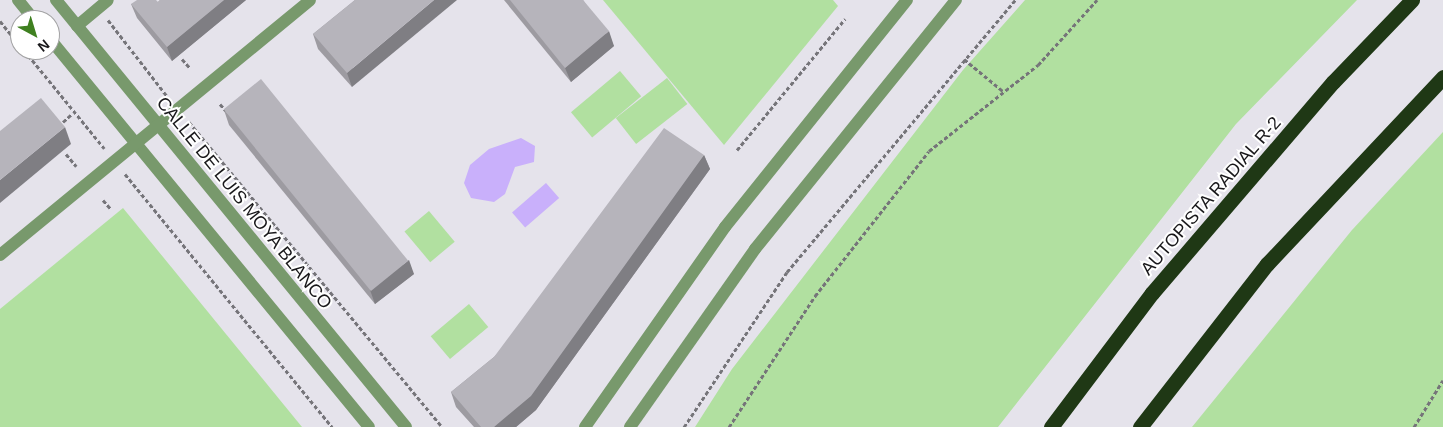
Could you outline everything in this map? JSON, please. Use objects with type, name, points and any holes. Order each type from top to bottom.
[{"type":"highway","name":"AUTOPISTA RADIAL R-2","points":[[1051,427],[1159,285],[1333,82],[1412,0]]},
{"type":"highway","points":[[1140,427],[1268,264],[1443,77]]},
{"type":"street","points":[[18,0],[26,10]]},
{"type":"street","name":"CALLE DE LUIS MOYA BLANCO","points":[[56,0],[406,427]]},
{"type":"street","points":[[77,26],[108,0]]},
{"type":"street","points":[[0,255],[310,0]]},
{"type":"street","points":[[585,427],[725,227],[907,0]]},
{"type":"street","points":[[630,427],[738,272],[956,0]]},
{"type":"street","points":[[60,51],[369,427]]},
{"type":"path","points":[[684,427],[787,272],[963,59],[1015,0]]},
{"type":"path","points":[[729,427],[815,296],[929,151],[1038,65],[1097,0]]},
{"type":"path","points":[[98,9],[158,84]]},
{"type":"path","points":[[737,150],[845,18]]},
{"type":"path","points":[[0,21],[10,34]]},
{"type":"path","points":[[182,59],[190,68]]},
{"type":"path","points":[[963,59],[1004,92]]},
{"type":"path","points":[[32,60],[97,140]]},
{"type":"path","points":[[220,104],[227,113]]},
{"type":"path","points":[[63,122],[72,114]]},
{"type":"path","points":[[197,131],[442,427]]},
{"type":"path","points":[[66,154],[76,166]]},
{"type":"path","points":[[132,182],[332,427]]},
{"type":"path","points":[[103,200],[110,208]]},
{"type":"path","points":[[1414,427],[1443,380]]},
{"type":"green space","points":[[603,0],[833,0],[838,6],[724,145]]},
{"type":"green space","points":[[1025,0],[1357,0],[1236,124],[998,427],[695,427],[732,369],[963,70]]},
{"type":"green space","points":[[620,71],[641,96],[592,137],[571,112]]},
{"type":"green space","points":[[667,78],[687,104],[636,144],[616,118]]},
{"type":"green space","points":[[1443,132],[1443,427],[1192,427],[1352,230]]},
{"type":"green space","points":[[123,208],[302,427],[0,427],[0,309]]},
{"type":"green space","points":[[429,211],[455,242],[430,262],[404,232]]},
{"type":"green space","points":[[469,304],[488,327],[450,359],[431,336]]},
{"type":"shaded area","points":[[521,138],[535,146],[534,162],[515,167],[505,194],[494,202],[471,198],[464,183],[470,165],[489,149]]},
{"type":"shaded area","points":[[546,183],[559,198],[525,228],[512,213]]},
{"type":"building","points":[[137,0],[156,0],[158,2],[160,0],[224,0],[167,47],[131,4]]},
{"type":"building","points":[[355,0],[434,0],[347,73],[313,34]]},
{"type":"building","points":[[510,0],[583,0],[609,31],[565,68]]},
{"type":"building","points":[[261,79],[408,261],[371,291],[224,109]]},
{"type":"building","points":[[41,98],[65,127],[0,180],[0,131]]},
{"type":"building","points":[[664,128],[704,155],[531,396],[494,427],[481,427],[451,392],[494,357]]}]
